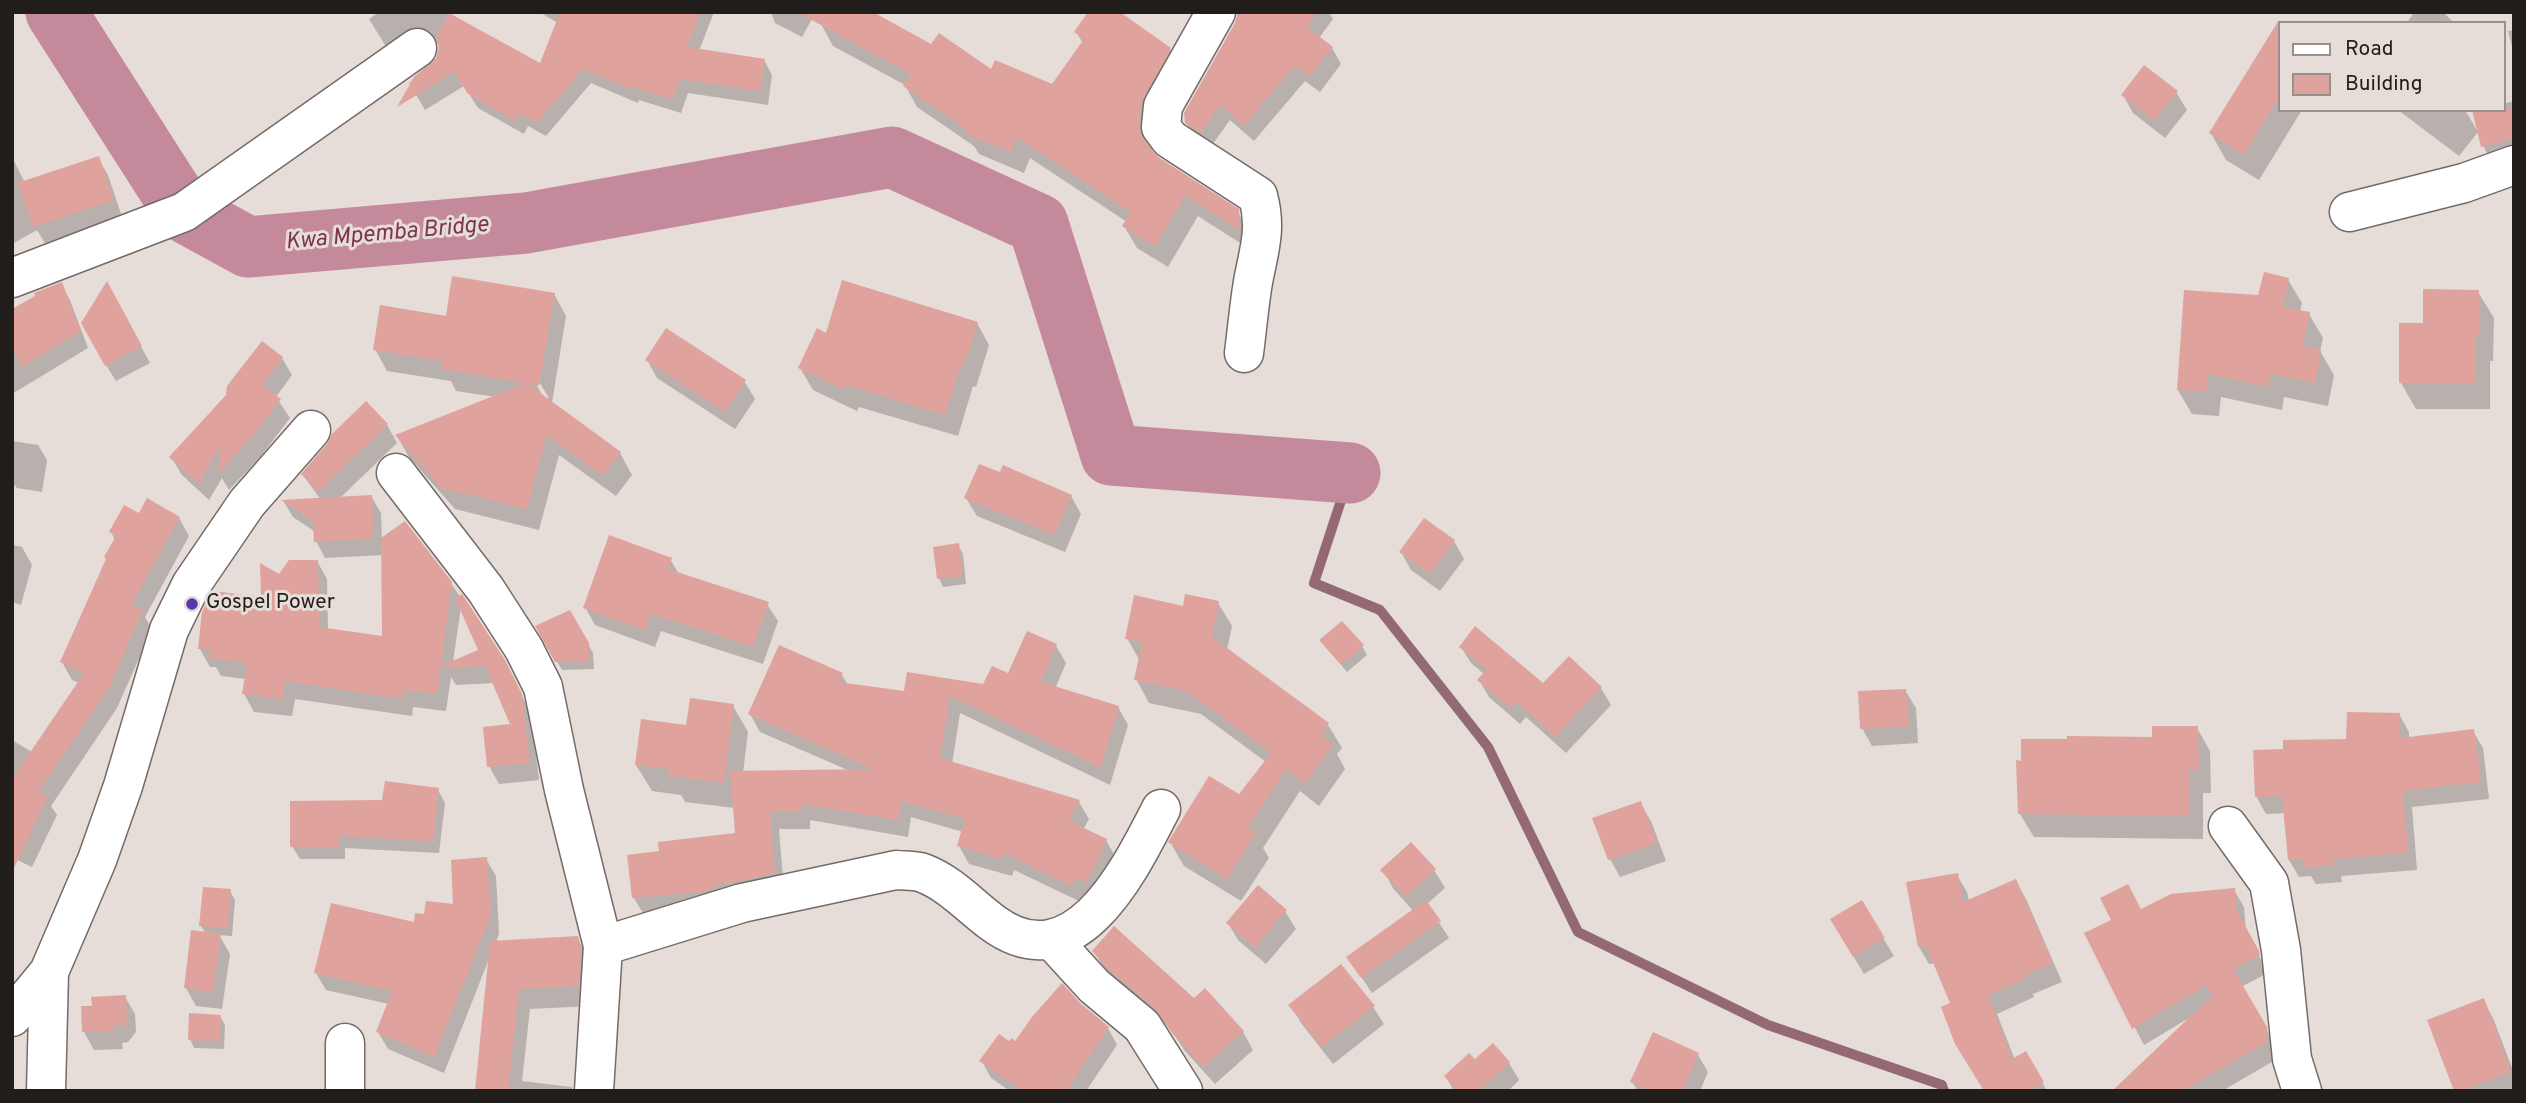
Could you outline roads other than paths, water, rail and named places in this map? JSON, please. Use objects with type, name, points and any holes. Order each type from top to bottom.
[{"type":"street","points":[[1216,12],[1163,106],[1161,127],[1170,139],[1258,196],[1263,215],[1263,239],[1253,284],[1244,353]]},
{"type":"street","points":[[12,278],[184,212],[416,48]]},
{"type":"street","points":[[2349,212],[2464,183],[2514,165]]},
{"type":"street","points":[[12,1017],[49,972],[97,860],[123,786],[169,630],[191,585],[247,503],[310,430]]},
{"type":"street","points":[[396,473],[486,590],[524,649],[543,687],[567,803],[603,946],[594,1091]]},
{"type":"street","points":[[603,946],[742,904],[897,870],[922,873],[940,882],[996,925],[1024,938],[1051,939],[1075,930],[1106,904],[1133,865],[1161,809]]},
{"type":"street","points":[[2228,826],[2269,883],[2281,950],[2292,1059],[2302,1091]]},
{"type":"street","points":[[1051,939],[1094,986],[1142,1026],[1184,1091]]},
{"type":"street","points":[[46,1091],[49,972]]},
{"type":"street","points":[[345,1043],[345,1091]]},
{"type":"waterway","name":"Kwa Mpemba Bridge","points":[[56,12],[184,212],[248,247],[526,223],[892,157],[1038,224],[1111,455],[1350,473]]},
{"type":"waterway","points":[[1350,473],[1314,583],[1380,610],[1488,747],[1578,932],[1768,1025],[1942,1085],[1944,1091]]},
{"type":"place","name":"Gospel Power","points":[[192,604]]}]
